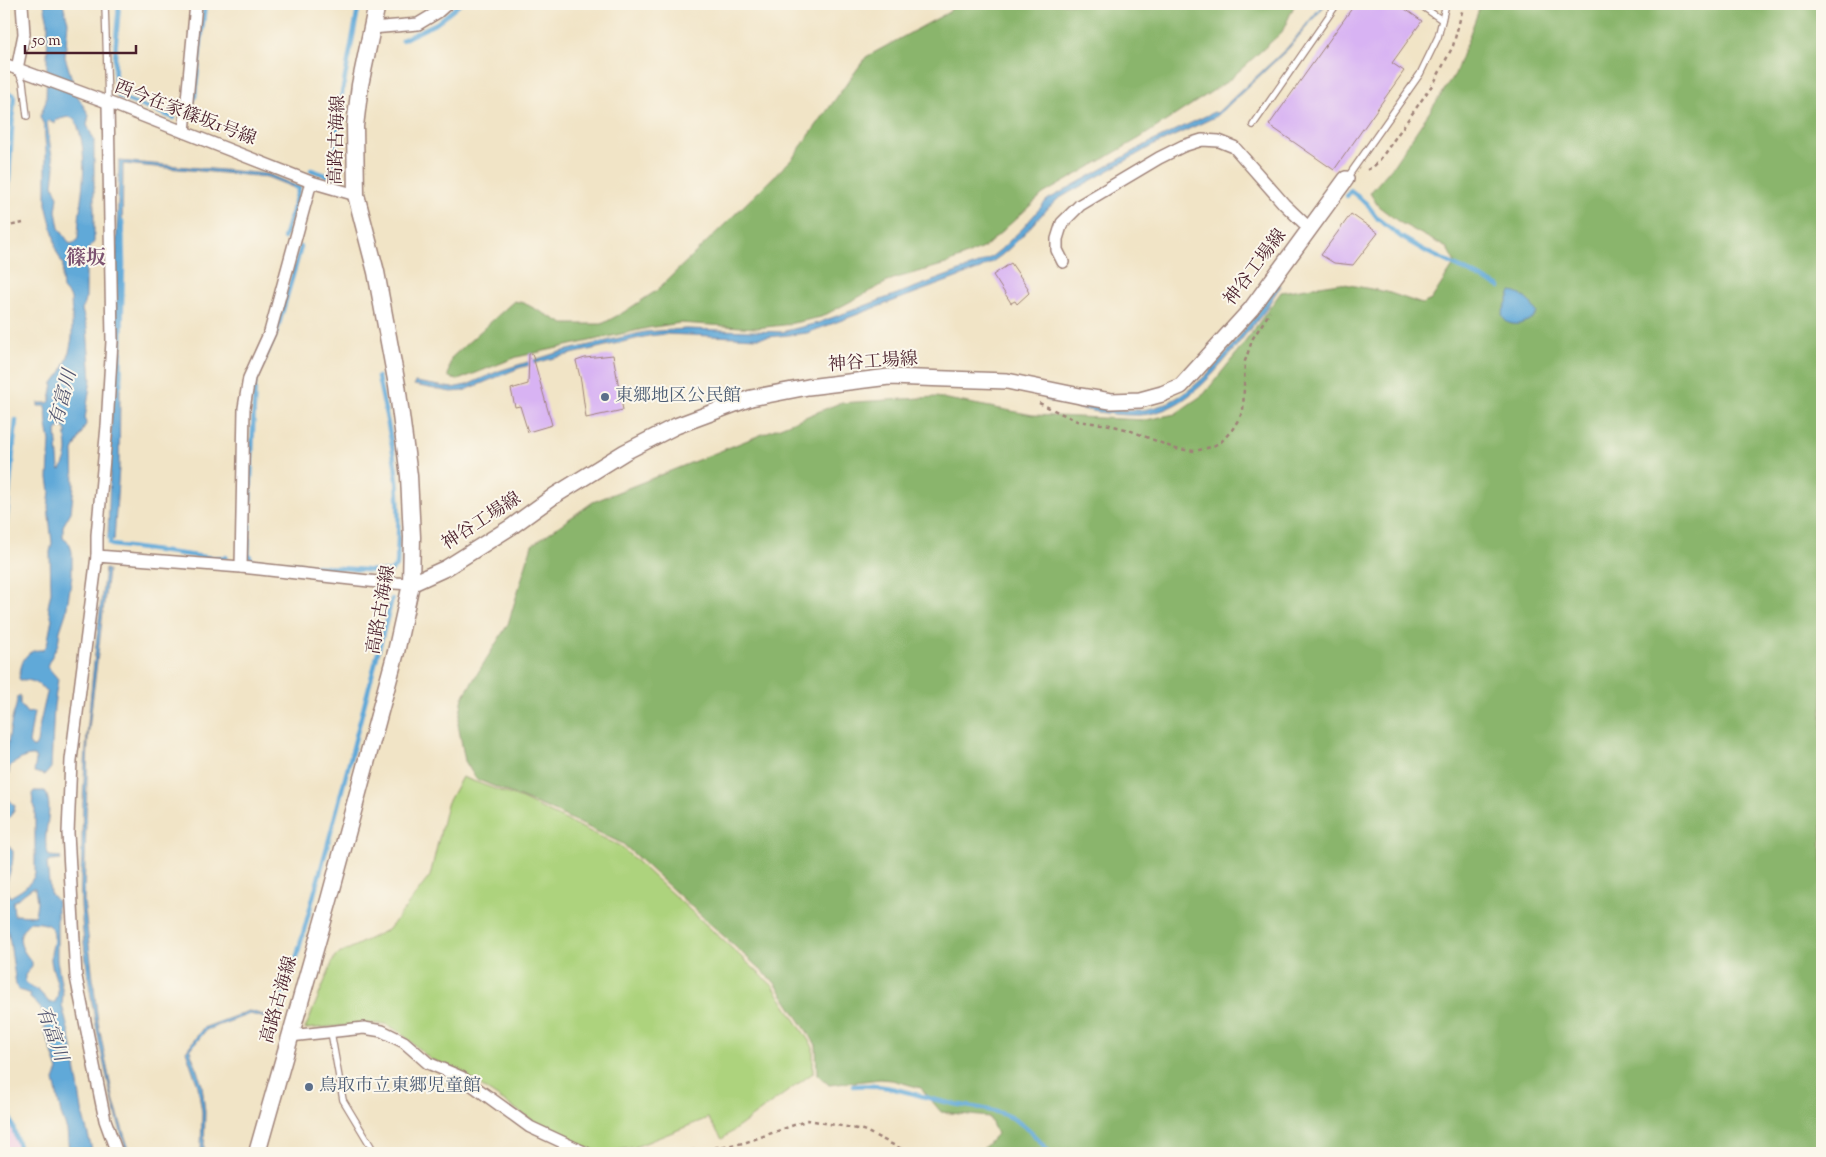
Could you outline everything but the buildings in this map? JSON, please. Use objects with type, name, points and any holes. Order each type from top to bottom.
[{"type":"main road","name":"高路古海線","points":[[257,1153],[329,900],[396,652],[411,584],[412,537],[409,476],[398,385],[376,272],[356,195],[355,126],[360,85],[377,4]]},
{"type":"street","points":[[17,69],[24,34],[22,4]]},
{"type":"street","points":[[184,132],[196,4]]},
{"type":"street","points":[[372,28],[418,24],[447,4]]},
{"type":"street","name":"西今在家篠坂1号線","points":[[4,64],[312,182],[356,195]]},
{"type":"street","points":[[108,104],[112,340],[97,556],[71,760],[68,833],[76,977],[105,1120],[117,1153]]},
{"type":"street","points":[[1063,262],[1058,250],[1057,239],[1062,223],[1080,204],[1158,158],[1202,140],[1219,141],[1234,147],[1284,204],[1309,228]]},
{"type":"street","name":"神谷工場線","points":[[411,584],[446,568],[511,528],[554,496],[625,452],[676,426],[751,398],[808,387],[889,376],[1008,381],[1111,401],[1140,400],[1181,386],[1251,309],[1346,178]]},
{"type":"street","points":[[242,568],[244,408],[249,378],[270,332],[312,182]]},
{"type":"street","points":[[97,556],[411,584]]},
{"type":"street","points":[[290,1036],[364,1028],[382,1031],[404,1042],[428,1063],[461,1077],[530,1128],[586,1153]]},
{"type":"lane","points":[[106,4],[108,104]]},
{"type":"lane","points":[[1252,125],[1337,4]]},
{"type":"lane","points":[[1419,4],[1442,20]]},
{"type":"lane","points":[[1346,178],[1420,74],[1438,38],[1446,4]]},
{"type":"lane","points":[[17,69],[23,82],[27,116]]},
{"type":"lane","points":[[330,1032],[343,1100],[375,1153]]},
{"type":"path","points":[[1346,178],[1373,167],[1379,161],[1435,81],[1453,46],[1464,4]]},
{"type":"path","points":[[4,226],[23,223]]},
{"type":"path","points":[[1038,388],[1037,402],[1077,421],[1110,425],[1129,430],[1176,449],[1202,451],[1221,442],[1240,419],[1243,412],[1245,361],[1253,338],[1270,312]]},
{"type":"path","points":[[635,1153],[653,1150],[661,1152],[699,1150],[744,1143],[808,1120],[863,1130],[904,1150],[930,1153]]},
{"type":"shaded area","points":[[9,1121],[19,1153],[4,1153],[4,1123]]},
{"type":"green space","points":[[955,4],[1295,4],[1282,32],[1228,81],[1140,138],[1043,194],[985,247],[946,264],[893,279],[821,317],[784,325],[756,328],[680,323],[648,328],[517,357],[458,380],[448,376],[451,358],[514,301],[524,303],[564,324],[602,324],[656,291],[792,159],[866,57],[949,12]]},
{"type":"green space","points":[[1481,4],[1822,4],[1822,1153],[979,1153],[997,1134],[989,1117],[941,1112],[921,1088],[892,1080],[880,1079],[829,1085],[817,1074],[816,1045],[775,983],[623,844],[554,811],[476,779],[465,761],[458,724],[463,697],[508,624],[532,545],[593,502],[840,403],[936,397],[1033,415],[1146,420],[1175,414],[1204,394],[1237,353],[1281,292],[1339,283],[1387,292],[1422,304],[1431,300],[1455,263],[1447,248],[1399,222],[1378,206],[1370,193],[1393,166],[1455,74]]},
{"type":"green space","points":[[462,777],[522,799],[620,846],[773,986],[813,1047],[813,1073],[722,1139],[708,1118],[635,1147],[608,1152],[567,1143],[455,1069],[430,1059],[400,1032],[386,1024],[305,1029],[335,956],[389,929],[430,876],[447,804]]},
{"type":"water","name":"有富川","points":[[44,4],[63,4],[68,22],[65,57],[77,95],[89,115],[87,125],[94,140],[94,242],[89,248],[86,269],[86,297],[82,310],[87,328],[91,379],[85,419],[86,424],[73,451],[74,486],[71,512],[63,526],[63,538],[70,544],[72,552],[72,576],[66,613],[58,644],[47,666],[58,679],[54,706],[51,768],[45,775],[34,772],[36,760],[34,756],[25,757],[10,766],[5,795],[15,806],[14,811],[6,822],[7,844],[13,851],[7,889],[10,897],[28,885],[35,874],[35,807],[32,794],[34,791],[45,791],[49,807],[46,848],[49,856],[60,857],[61,860],[47,863],[50,893],[57,901],[57,960],[63,994],[62,1005],[71,1041],[83,1116],[93,1153],[69,1153],[67,1130],[61,1114],[54,1080],[58,1070],[44,1029],[47,1024],[45,1016],[30,998],[30,994],[19,990],[16,985],[4,913],[4,766],[12,719],[17,697],[20,695],[20,704],[27,713],[34,712],[29,743],[32,747],[35,747],[37,743],[47,693],[36,683],[20,680],[19,678],[24,658],[31,652],[42,650],[47,645],[52,619],[48,607],[51,592],[50,552],[52,543],[48,507],[50,491],[48,478],[50,441],[46,406],[38,406],[38,403],[48,403],[50,401],[53,383],[62,371],[68,357],[72,338],[71,298],[63,289],[63,265],[56,250],[46,204],[46,152],[44,125],[40,117],[46,101],[48,23]],"holes":[[[68,117],[75,119],[83,149],[84,163],[78,238],[76,242],[70,244],[59,228],[56,211],[58,197],[53,185],[55,167],[47,123],[49,120],[55,124],[56,120]],[[64,427],[66,431],[67,452],[61,470],[59,469],[56,431],[58,428]],[[32,888],[35,888],[37,902],[35,916],[14,915],[13,902]],[[30,922],[42,923],[52,929],[54,939],[51,962],[58,991],[55,1002],[50,1003],[37,989],[28,985],[25,981],[25,975],[32,967],[32,962],[24,952],[20,942],[20,937]]]},
{"type":"water","points":[[1323,4],[1326,4],[1288,49],[1217,116],[1150,147],[1058,199],[1002,255],[980,269],[807,333],[758,338],[666,334],[648,336],[519,368],[463,391],[451,392],[414,385],[415,382],[452,388],[467,385],[499,371],[560,352],[645,332],[686,329],[782,332],[818,323],[976,265],[1000,250],[1023,228],[1047,200],[1147,144],[1214,112],[1217,113],[1287,48]]},
{"type":"water","points":[[119,161],[268,174],[301,188],[300,190],[267,177],[123,164],[119,468],[114,540],[108,539]]},
{"type":"water","points":[[1278,284],[1281,286],[1267,308],[1224,361],[1200,387],[1172,406],[1156,412],[1127,415],[1092,411],[1045,400],[1045,397],[1116,410],[1140,410],[1162,405],[1183,394],[1202,379],[1235,341]]},
{"type":"water","points":[[1511,292],[1523,296],[1529,302],[1537,313],[1534,317],[1518,324],[1508,323],[1504,319],[1502,314]]},
{"type":"water","points":[[105,569],[108,570],[88,737],[84,902],[98,1022],[114,1102],[130,1153],[127,1153],[118,1123],[103,1061],[91,999],[81,905],[83,806],[87,738]]},
{"type":"water","points":[[281,997],[285,997],[280,1015],[269,1019],[250,1014],[206,1030],[190,1050],[202,1085],[205,1112],[204,1150],[201,1153],[202,1112],[198,1086],[186,1051],[203,1028],[249,1011],[268,1016],[278,1013]]},
{"type":"waterway","points":[[119,4],[115,67],[116,90],[119,97],[174,118]]},
{"type":"waterway","points":[[193,101],[205,4]]},
{"type":"waterway","points":[[311,170],[334,178],[339,109],[359,4]]},
{"type":"waterway","points":[[402,40],[437,23],[460,4]]},
{"type":"waterway","points":[[4,91],[14,95],[8,195],[4,204]]},
{"type":"waterway","points":[[284,238],[299,188],[295,187]]},
{"type":"waterway","points":[[1347,196],[1351,190]]},
{"type":"waterway","points":[[1351,191],[1367,204],[1378,219],[1401,237],[1427,252],[1500,287]]},
{"type":"waterway","points":[[120,385],[123,264],[122,221]]},
{"type":"waterway","points":[[301,247],[277,331],[255,380],[248,553],[252,561],[390,572],[397,565],[397,484],[378,377]]},
{"type":"waterway","points":[[4,546],[16,420]]},
{"type":"waterway","points":[[4,462],[13,462]]},
{"type":"waterway","points":[[110,535],[110,544],[112,545],[213,558],[226,557]]},
{"type":"waterway","points":[[282,1002],[284,994],[287,992],[327,847],[392,599]]},
{"type":"waterway","points":[[853,1086],[866,1085],[891,1088],[1002,1114],[1017,1121],[1026,1128],[1050,1153]]},
{"type":"waterway","points":[[4,1098],[21,1153]]},
{"type":"place","name":"東郷地区公民館","points":[[605,397]]},
{"type":"place","name":"鳥取市立東郷児童館","points":[[309,1087]]},
{"type":"district","name":"篠坂","points":[[86,259]]}]
